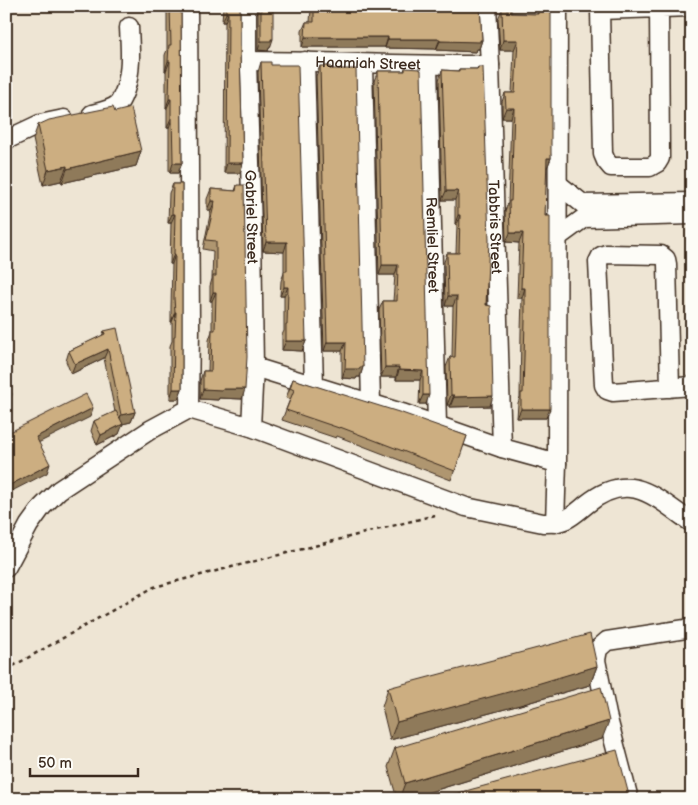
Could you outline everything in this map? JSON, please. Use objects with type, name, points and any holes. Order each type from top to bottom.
[{"type":"street","points":[[188,6],[189,409]]},
{"type":"street","name":"Gabriel Street","points":[[247,6],[254,367],[251,427]]},
{"type":"street","name":"Tabbris Street","points":[[487,6],[502,448]]},
{"type":"street","points":[[542,6],[558,6],[557,463],[555,523]]},
{"type":"street","points":[[659,8],[660,158],[657,163],[650,167],[611,167],[603,154],[600,10],[659,8],[692,7]]},
{"type":"street","points":[[6,140],[40,124],[106,111],[118,104],[128,80],[131,58],[129,27]]},
{"type":"street","name":"Haamiah Street","points":[[247,61],[305,61],[428,66],[490,65]]},
{"type":"street","points":[[305,61],[314,386]]},
{"type":"street","points":[[363,64],[371,404]]},
{"type":"street","name":"Remliel Street","points":[[428,66],[437,425]]},
{"type":"street","points":[[558,184],[584,211],[692,216]]},
{"type":"street","points":[[558,237],[584,211],[692,202]]},
{"type":"street","points":[[670,388],[666,259],[661,255],[606,254],[601,256],[598,262],[604,384],[607,390],[613,392],[670,388],[692,386]]},
{"type":"street","points":[[254,367],[437,425],[502,448],[557,463]]},
{"type":"street","points":[[6,568],[29,525],[42,507],[59,490],[150,430],[189,409],[251,427],[466,507],[543,523],[555,523],[578,513],[587,504],[610,490],[636,488],[650,493],[692,522]]},
{"type":"street","points":[[629,799],[607,715],[596,660],[598,649],[606,641],[692,628]]},
{"type":"street","points":[[584,697],[603,692]]},
{"type":"path","points":[[6,670],[154,588],[429,516]]},
{"type":"building","points":[[170,6],[181,6],[182,163],[173,163],[171,99],[169,99],[170,61],[168,61],[169,45],[171,45]]},
{"type":"building","points":[[226,6],[240,6],[243,163],[227,163],[228,13],[226,13]]},
{"type":"building","points":[[261,6],[273,6],[273,39],[271,41],[261,41]]},
{"type":"building","points":[[314,6],[480,6],[482,40],[480,42],[440,41],[440,39],[388,39],[388,37],[305,37],[306,22],[314,22]]},
{"type":"building","points":[[502,9],[511,9],[511,13],[538,14],[538,11],[551,11],[551,158],[547,158],[545,216],[550,216],[550,409],[521,409],[525,321],[525,288],[521,288],[523,233],[510,233],[509,201],[511,201],[514,108],[506,108],[505,93],[515,93],[518,40],[503,40]]},
{"type":"building","points":[[261,62],[271,62],[271,65],[298,65],[306,341],[286,341],[288,287],[284,287],[284,271],[287,271],[287,242],[266,242]]},
{"type":"building","points":[[320,66],[330,66],[330,69],[356,69],[363,367],[360,367],[360,369],[345,369],[346,342],[327,342]]},
{"type":"building","points":[[478,67],[483,67],[489,240],[486,305],[491,306],[493,396],[454,397],[454,395],[451,395],[450,357],[455,357],[457,296],[448,296],[447,253],[459,253],[460,215],[458,215],[458,191],[446,191],[442,70],[459,71],[459,69],[478,69]]},
{"type":"building","points":[[405,68],[421,70],[429,395],[423,395],[423,371],[399,370],[399,367],[385,367],[383,301],[397,301],[398,265],[382,265],[378,71],[405,71]]},
{"type":"building","points":[[113,107],[115,112],[131,108],[141,151],[67,169],[67,166],[48,170],[38,125],[49,120]]},
{"type":"building","points":[[173,184],[182,184],[182,389],[173,389],[176,312],[174,298],[175,214],[172,214]]},
{"type":"building","points":[[237,185],[244,185],[247,357],[245,389],[203,389],[203,371],[211,371],[212,330],[215,330],[216,292],[213,292],[213,276],[216,276],[216,241],[206,240],[215,201],[211,201],[211,189],[236,191]]},
{"type":"building","points":[[117,328],[135,412],[121,415],[108,349],[75,364],[69,351],[105,334],[104,331]]},
{"type":"building","points":[[293,379],[402,413],[467,436],[455,471],[340,427],[286,410],[294,390],[290,388]]},
{"type":"building","points":[[6,383],[12,394],[6,398]]},
{"type":"building","points":[[86,394],[93,408],[36,437],[50,464],[6,487],[6,434]]},
{"type":"building","points":[[116,411],[123,424],[101,435],[94,421]]},
{"type":"building","points":[[590,634],[597,666],[397,722],[388,688]]},
{"type":"building","points":[[601,687],[609,721],[405,783],[395,748]]},
{"type":"building","points":[[617,750],[630,799],[436,799]]}]
